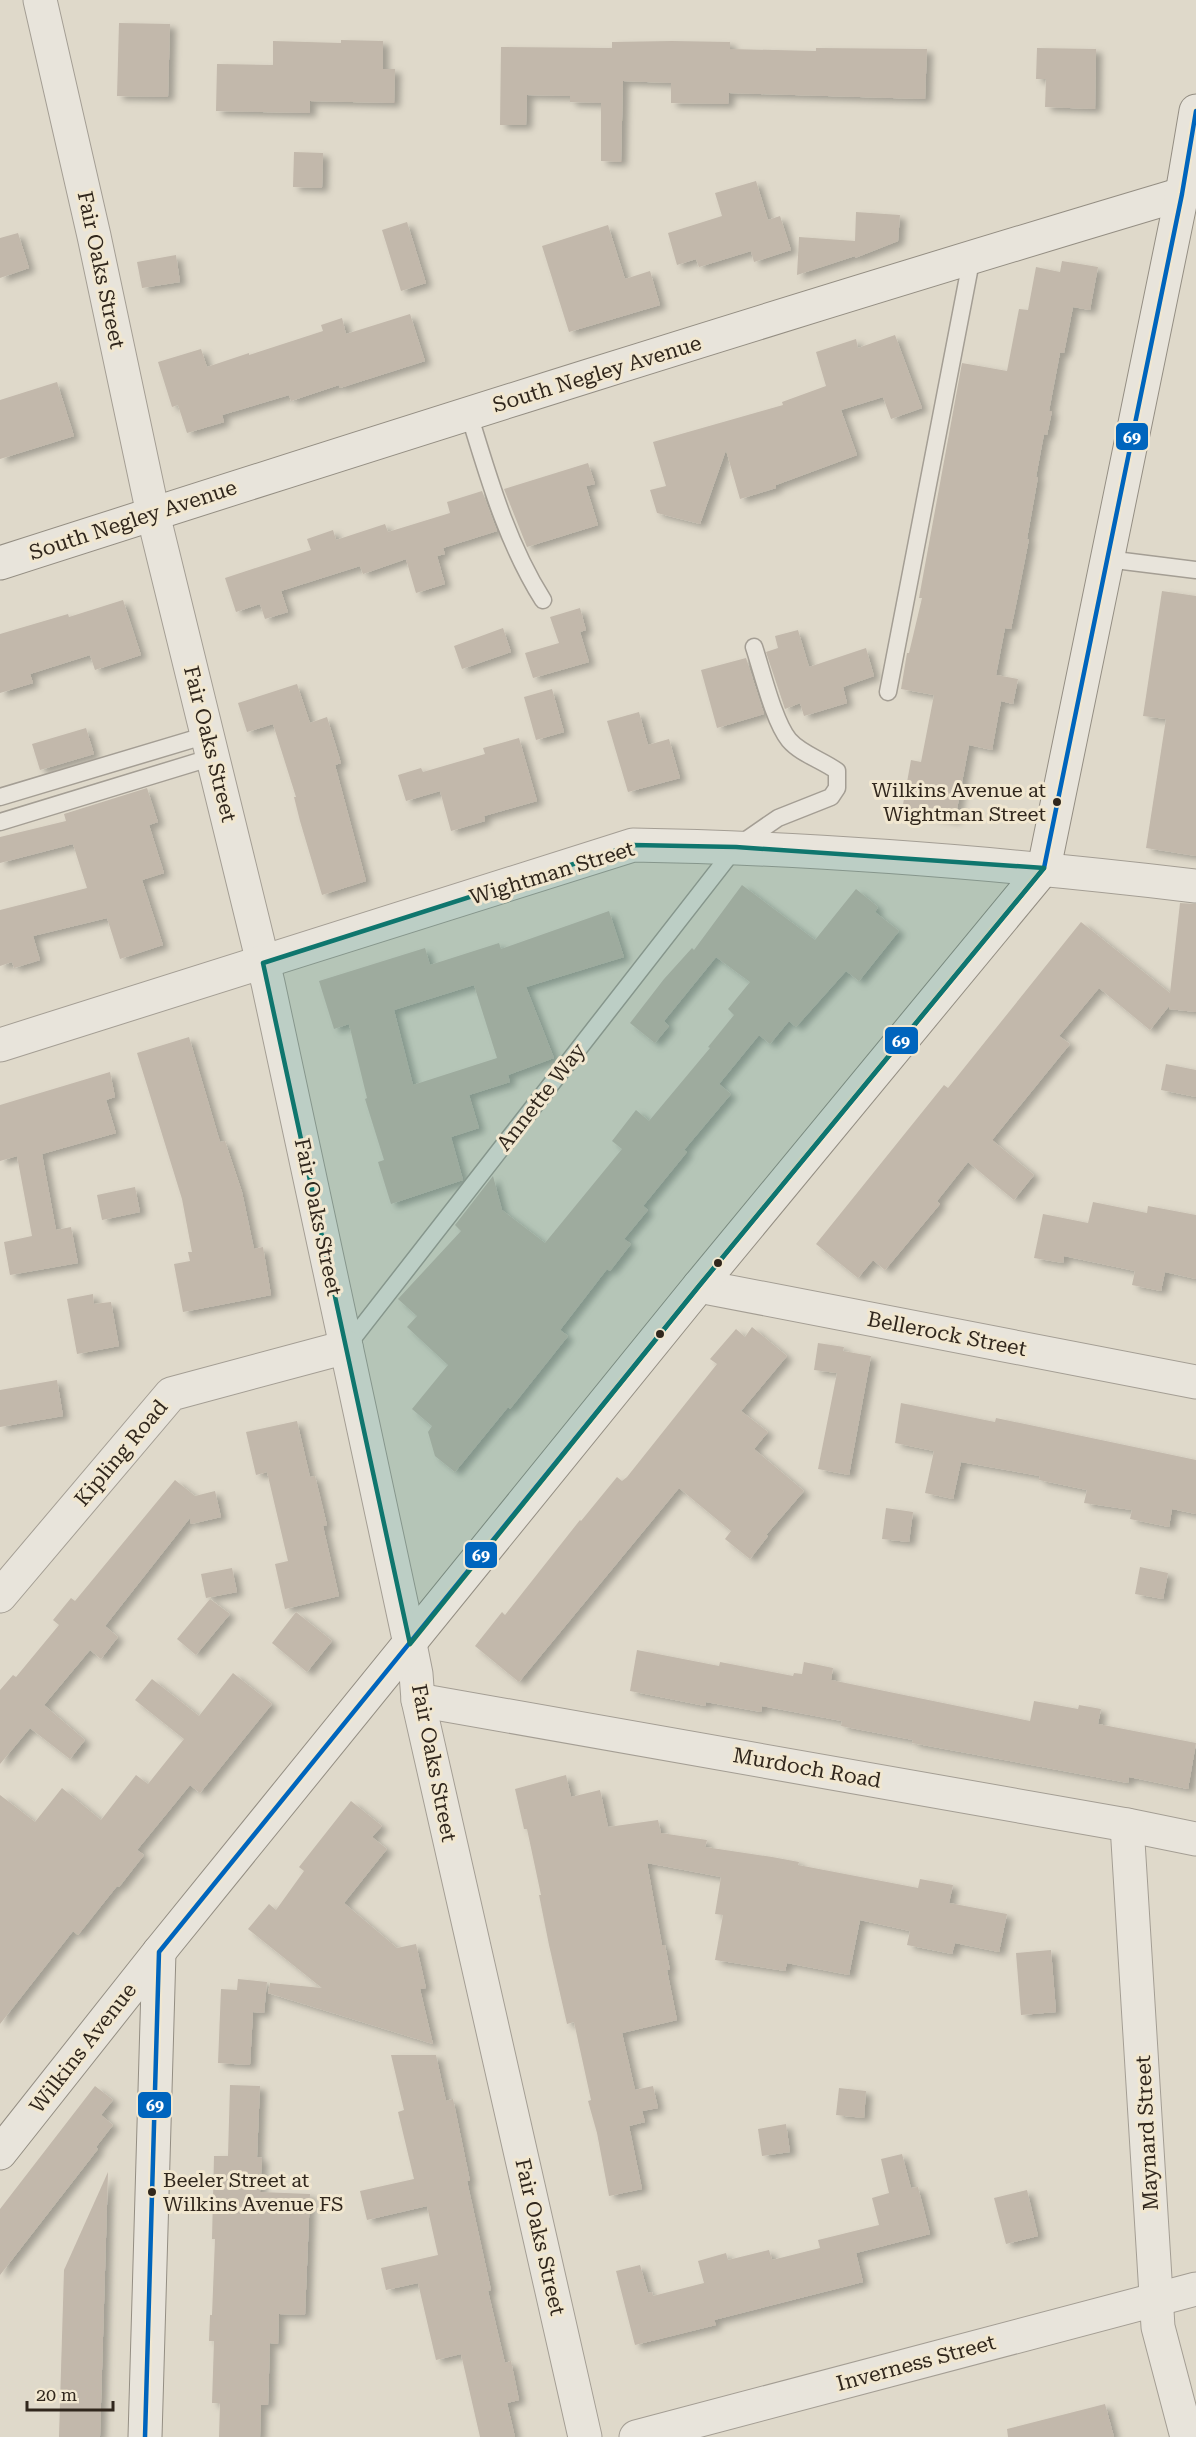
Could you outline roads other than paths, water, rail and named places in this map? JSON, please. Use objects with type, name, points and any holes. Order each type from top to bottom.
[{"type":"street","name":"Fair Oaks Street","points":[[40,0],[94,236],[153,514],[263,963],[410,1644],[418,1700],[585,2437]]},
{"type":"street","name":"Wilkins Avenue","points":[[0,2153],[159,1952],[699,1286],[1044,868],[1107,559],[1189,194],[1196,111]]},
{"type":"street","name":"South Negley Avenue","points":[[0,563],[327,457],[972,256],[1189,194]]},
{"type":"street","name":"Wightman Street","points":[[0,1045],[633,845],[736,847],[1044,868],[1196,886]]},
{"type":"street","name":"Bellerock Street","points":[[699,1286],[1196,1382]]},
{"type":"street","name":"Kipling Road","points":[[0,1596],[171,1394],[346,1347]]},
{"type":"street","name":"Murdoch Road","points":[[418,1700],[1196,1839]]},
{"type":"street","name":"Maynard Street","points":[[1127,1825],[1150,2170],[1155,2300],[1158,2327],[1187,2437]]},
{"type":"street","points":[[145,2437],[159,1952]]},
{"type":"street","name":"Inverness Street","points":[[636,2437],[1196,2289]]},
{"type":"lane","points":[[888,692],[972,256]]},
{"type":"lane","points":[[469,414],[495,502],[528,576],[543,600]]},
{"type":"lane","points":[[1107,559],[1196,570]]},
{"type":"lane","name":"Annette Way","points":[[346,1347],[736,847],[778,818],[831,797],[837,788],[837,771],[803,752],[789,740],[781,726],[754,647]]},
{"type":"lane","points":[[0,797],[210,746]]},
{"type":"lane","points":[[0,822],[210,746]]},
{"type":"place","name":"Wilkins Avenue at Wightman Street","points":[[1057,802]]},
{"type":"place","name":"Beeler Street at Wilkins Avenue FS","points":[[152,2192]]}]
